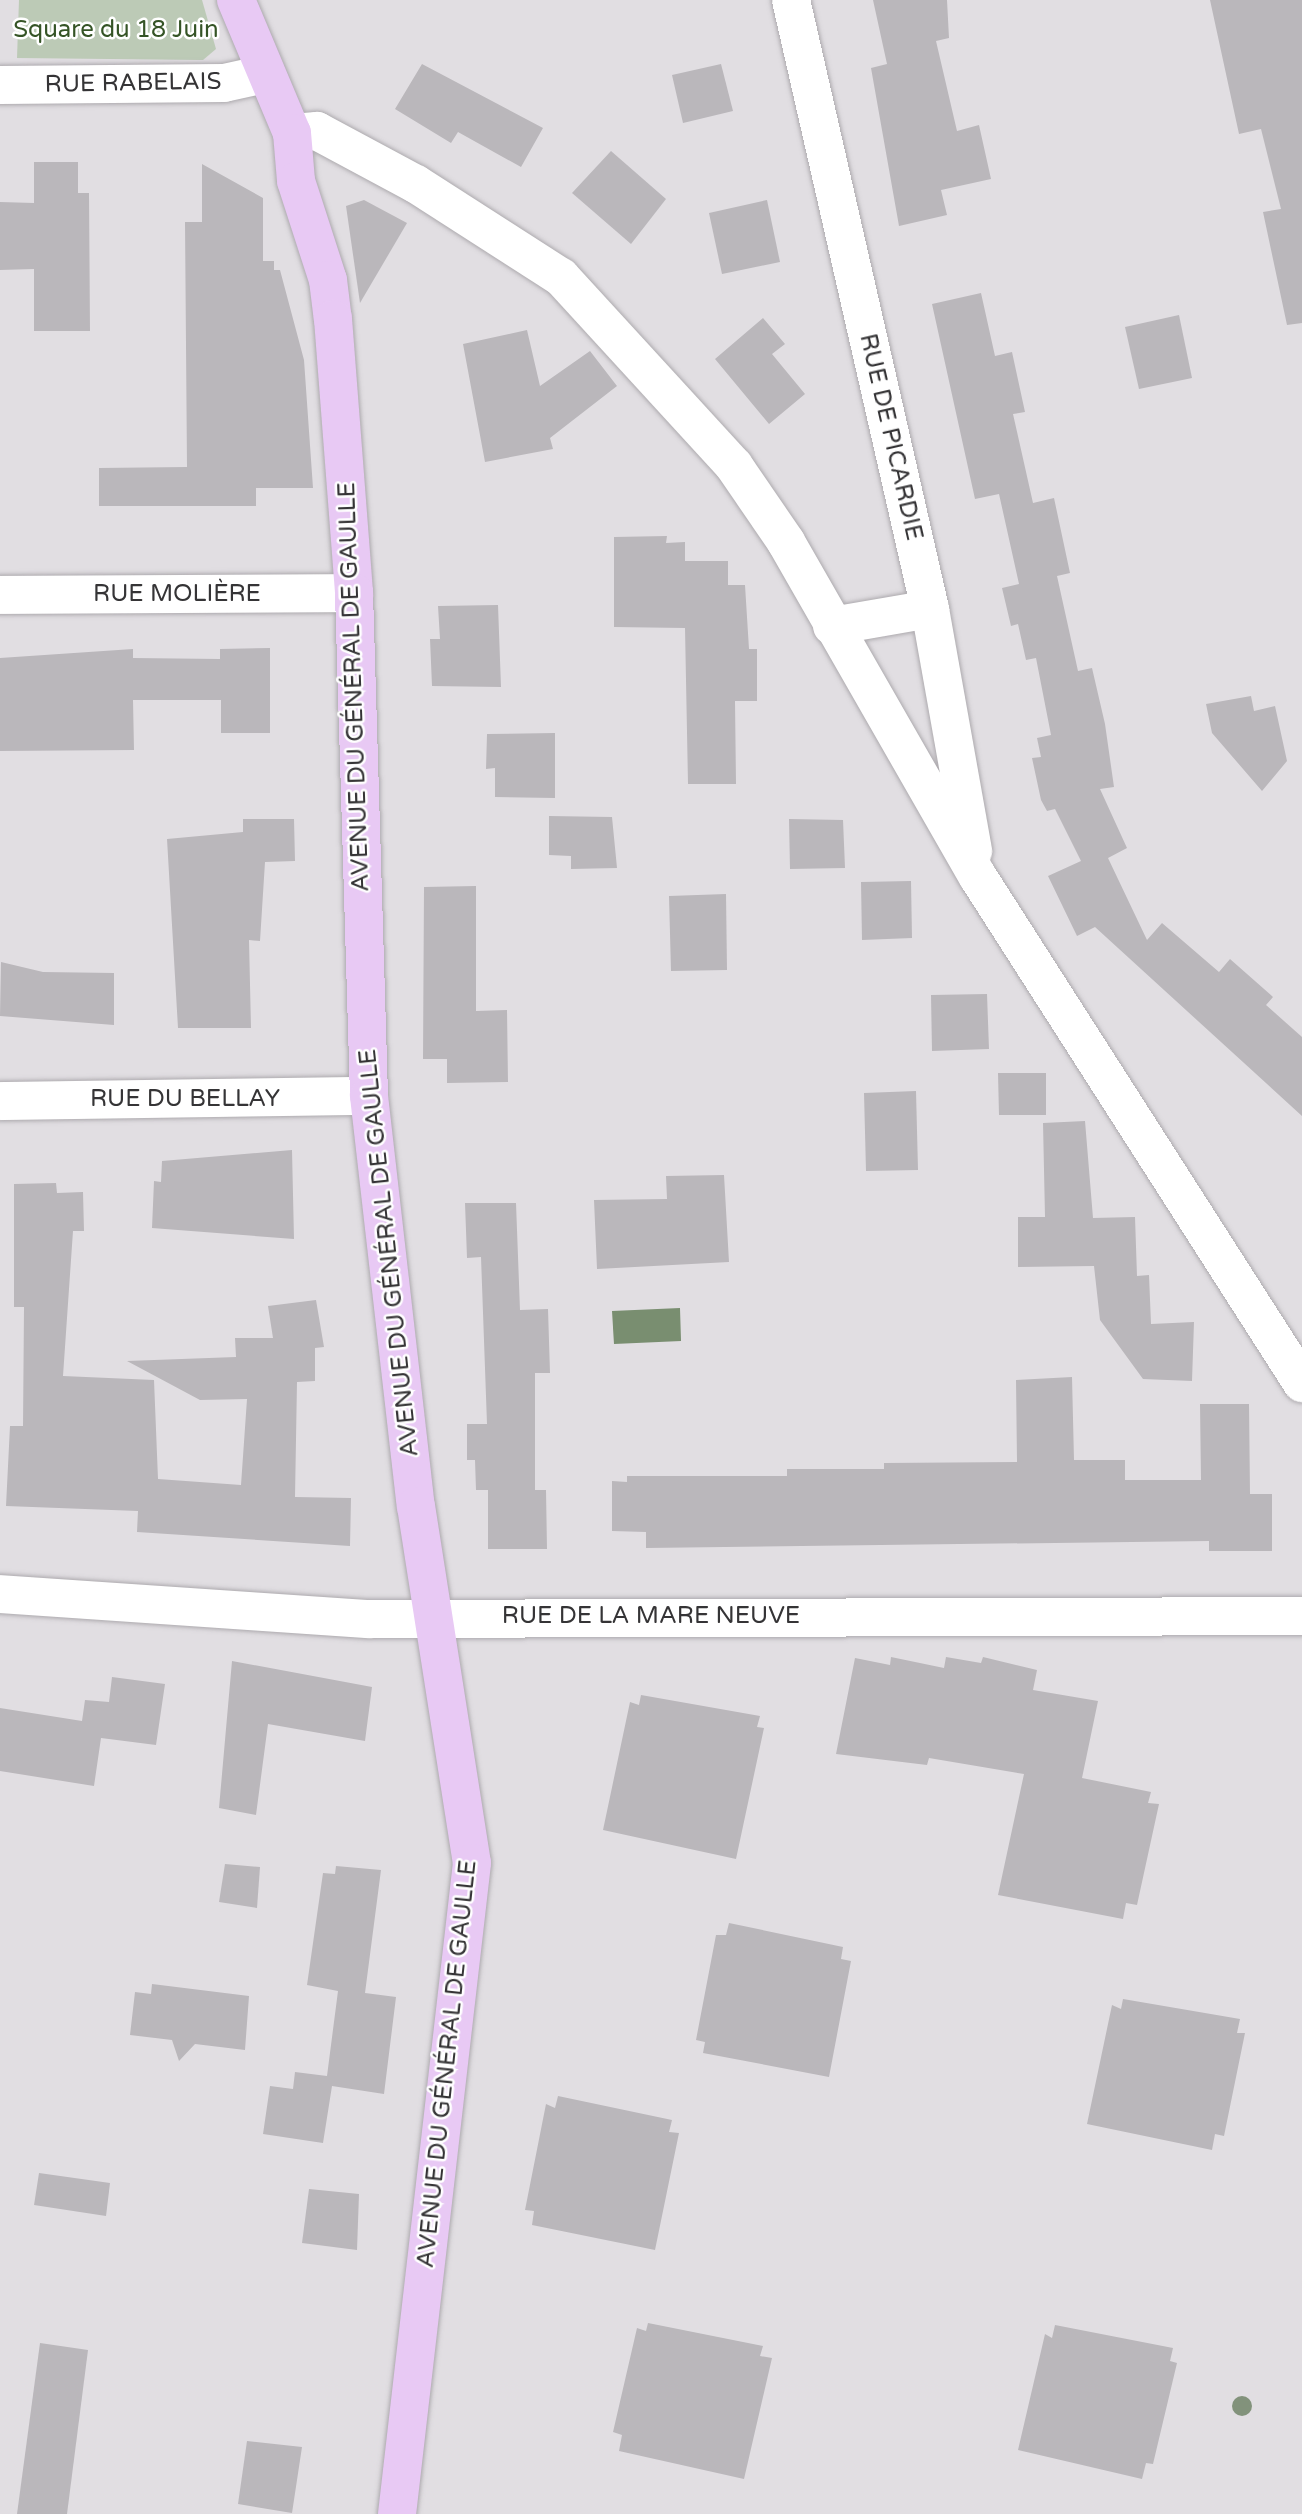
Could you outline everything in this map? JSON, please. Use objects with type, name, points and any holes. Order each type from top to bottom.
[{"type":"main road","name":"AVENUE DU GÉNÉRAL DE GAULLE","points":[[236,0],[292,133],[296,181],[328,280],[354,593],[369,1097],[435,1618],[472,1863],[397,2514]]},
{"type":"street","name":"RUE DE PICARDIE","points":[[790,0],[930,609],[978,877]]},
{"type":"street","name":"RUE RABELAIS","points":[[0,85],[223,83],[265,74]]},
{"type":"street","points":[[292,133],[317,131],[403,177],[561,276],[734,466],[832,626],[978,877],[1302,1383]]},
{"type":"street","name":"RUE MOLIÈRE","points":[[0,594],[354,593]]},
{"type":"street","points":[[832,626],[930,609]]},
{"type":"street","name":"RUE DU BELLAY","points":[[0,1101],[369,1097]]},
{"type":"street","name":"RUE DE LA MARE NEUVE","points":[[0,1594],[369,1619],[1302,1616]]},
{"type":"green space","name":"Square du 18 Juin","points":[[19,0],[202,0],[216,49],[203,60],[17,58]]},
{"type":"shaded area","points":[[680,1308],[681,1341],[614,1344],[612,1311]]},
{"type":"building","points":[[873,0],[947,0],[949,38],[936,41],[957,131],[979,125],[991,179],[941,190],[947,215],[899,226],[871,68],[887,64]]},
{"type":"building","points":[[1210,0],[1302,0],[1302,323],[1287,325],[1263,212],[1281,209],[1261,129],[1239,134]]},
{"type":"building","points":[[422,64],[543,128],[521,167],[458,132],[451,143],[395,109]]},
{"type":"building","points":[[721,64],[733,111],[683,123],[672,75]]},
{"type":"building","points":[[611,151],[666,199],[631,244],[572,193]]},
{"type":"building","points":[[34,162],[78,162],[78,193],[89,193],[90,331],[34,331],[34,269],[0,270],[0,202],[34,203]]},
{"type":"building","points":[[202,164],[263,198],[263,261],[274,261],[274,270],[280,270],[304,360],[313,488],[256,488],[256,506],[99,506],[99,468],[187,467],[185,222],[202,222]]},
{"type":"building","points":[[364,200],[407,223],[360,303],[346,206]]},
{"type":"building","points":[[767,200],[780,262],[722,274],[709,213]]},
{"type":"building","points":[[981,293],[995,356],[1012,352],[1025,412],[1013,414],[1033,503],[1054,498],[1070,573],[1057,576],[1078,671],[1092,668],[1105,724],[1114,787],[1100,789],[1127,848],[1108,858],[1147,940],[1162,923],[1219,972],[1230,959],[1273,997],[1266,1005],[1302,1037],[1302,1116],[1095,927],[1077,936],[1048,876],[1081,861],[1055,809],[1047,811],[1041,800],[1032,758],[1041,757],[1037,738],[1051,735],[1036,658],[1026,660],[1018,624],[1011,626],[1002,588],[1019,584],[999,494],[975,499],[932,304]]},
{"type":"building","points":[[1179,315],[1192,378],[1139,389],[1125,327]]},
{"type":"building","points":[[763,318],[785,344],[772,354],[805,394],[769,424],[715,359]]},
{"type":"building","points":[[527,330],[540,386],[590,351],[617,386],[550,438],[553,449],[485,462],[463,344]]},
{"type":"building","points":[[667,536],[666,543],[685,542],[685,561],[728,561],[728,585],[745,585],[749,649],[757,649],[757,701],[735,701],[736,784],[688,784],[685,628],[614,627],[614,537]]},
{"type":"building","points":[[498,605],[501,687],[432,686],[430,639],[440,639],[438,606]]},
{"type":"building","points":[[270,648],[270,733],[221,733],[221,700],[133,700],[134,750],[0,751],[0,658],[133,649],[133,658],[220,659],[220,649]]},
{"type":"building","points":[[1251,696],[1254,711],[1275,706],[1287,761],[1262,791],[1212,733],[1206,704]]},
{"type":"building","points":[[555,733],[555,798],[495,797],[495,768],[486,769],[487,734]]},
{"type":"building","points":[[549,816],[612,817],[617,868],[571,869],[571,856],[549,855]]},
{"type":"building","points":[[243,819],[294,819],[295,861],[265,862],[260,941],[249,940],[251,1028],[178,1028],[167,839],[243,832]]},
{"type":"building","points":[[789,819],[843,820],[845,868],[790,869]]},
{"type":"building","points":[[911,881],[912,938],[862,940],[861,882]]},
{"type":"building","points":[[476,886],[476,1011],[507,1010],[508,1082],[447,1083],[447,1059],[423,1059],[424,887]]},
{"type":"building","points":[[726,894],[727,970],[671,971],[669,896]]},
{"type":"building","points":[[1,962],[43,972],[114,973],[114,1025],[0,1016]]},
{"type":"building","points":[[987,994],[989,1049],[932,1051],[931,995]]},
{"type":"building","points":[[998,1073],[1046,1073],[1046,1115],[999,1115]]},
{"type":"building","points":[[916,1091],[918,1170],[866,1171],[864,1093]]},
{"type":"building","points":[[1085,1121],[1093,1218],[1135,1217],[1137,1276],[1149,1275],[1151,1324],[1194,1322],[1192,1381],[1143,1379],[1100,1320],[1094,1266],[1018,1267],[1018,1217],[1045,1217],[1043,1123]]},
{"type":"building","points":[[292,1150],[294,1239],[152,1228],[154,1181],[161,1182],[162,1161]]},
{"type":"building","points":[[724,1175],[729,1262],[597,1269],[594,1200],[667,1199],[666,1176]]},
{"type":"building","points":[[56,1183],[57,1193],[83,1192],[84,1231],[73,1231],[63,1376],[154,1380],[158,1479],[241,1485],[247,1399],[200,1400],[127,1361],[236,1357],[235,1338],[273,1338],[268,1306],[316,1300],[324,1347],[315,1348],[315,1381],[297,1382],[295,1497],[351,1498],[350,1546],[137,1532],[138,1511],[6,1506],[10,1426],[23,1426],[24,1307],[14,1307],[14,1184]]},
{"type":"building","points":[[465,1203],[516,1203],[520,1310],[548,1309],[550,1373],[535,1373],[535,1490],[546,1490],[547,1549],[488,1549],[488,1490],[476,1490],[475,1460],[467,1460],[467,1424],[487,1424],[481,1257],[467,1258]]},
{"type":"building","points":[[1072,1377],[1074,1460],[1125,1460],[1125,1480],[1201,1480],[1200,1404],[1249,1404],[1250,1494],[1272,1494],[1272,1551],[1209,1551],[1209,1541],[646,1548],[646,1532],[612,1531],[612,1481],[627,1482],[627,1476],[787,1476],[787,1469],[884,1469],[884,1463],[1017,1462],[1016,1380]]},
{"type":"building","points":[[891,1657],[944,1668],[946,1657],[981,1663],[983,1657],[1037,1670],[1033,1690],[1098,1701],[1082,1778],[1151,1792],[1148,1803],[1159,1804],[1137,1905],[1126,1903],[1123,1919],[998,1895],[1024,1774],[929,1758],[927,1765],[836,1754],[855,1658],[890,1665]]},
{"type":"building","points":[[232,1661],[372,1687],[365,1741],[268,1724],[256,1815],[219,1808]]},
{"type":"building","points":[[112,1677],[165,1684],[156,1745],[101,1738],[94,1786],[0,1771],[0,1708],[82,1721],[85,1700],[109,1702]]},
{"type":"building","points":[[641,1695],[760,1716],[757,1727],[764,1728],[736,1859],[603,1830],[630,1702],[639,1705]]},
{"type":"building","points":[[225,1864],[260,1867],[257,1908],[219,1902]]},
{"type":"building","points":[[336,1866],[381,1870],[365,1993],[396,1997],[384,2094],[332,2086],[323,2143],[263,2134],[270,2086],[293,2089],[295,2072],[327,2076],[338,1991],[307,1985],[323,1873],[335,1874]]},
{"type":"building","points":[[729,1923],[843,1947],[841,1959],[851,1961],[829,2077],[703,2053],[705,2042],[696,2040],[716,1935],[726,1935]]},
{"type":"building","points":[[152,1984],[249,1996],[245,2050],[195,2044],[179,2061],[172,2040],[130,2035],[135,1992],[151,1994]]},
{"type":"building","points":[[1123,1999],[1240,2019],[1237,2033],[1245,2033],[1224,2136],[1215,2134],[1212,2150],[1087,2124],[1112,2005],[1121,2009]]},
{"type":"building","points":[[558,2096],[672,2120],[669,2132],[679,2133],[655,2250],[532,2225],[534,2211],[525,2210],[546,2104],[555,2108]]},
{"type":"building","points":[[39,2173],[110,2183],[106,2216],[34,2205]]},
{"type":"building","points":[[309,2189],[359,2194],[357,2250],[302,2243]]},
{"type":"building","points":[[648,2323],[763,2346],[760,2356],[772,2358],[744,2479],[619,2451],[622,2435],[613,2432],[637,2328],[646,2331]]},
{"type":"building","points":[[1055,2325],[1173,2348],[1170,2361],[1177,2363],[1153,2464],[1146,2463],[1142,2479],[1018,2450],[1045,2334],[1052,2338]]},
{"type":"building","points":[[40,2343],[88,2350],[67,2514],[17,2514]]},
{"type":"building","points":[[247,2441],[302,2447],[292,2513],[238,2504]]}]
